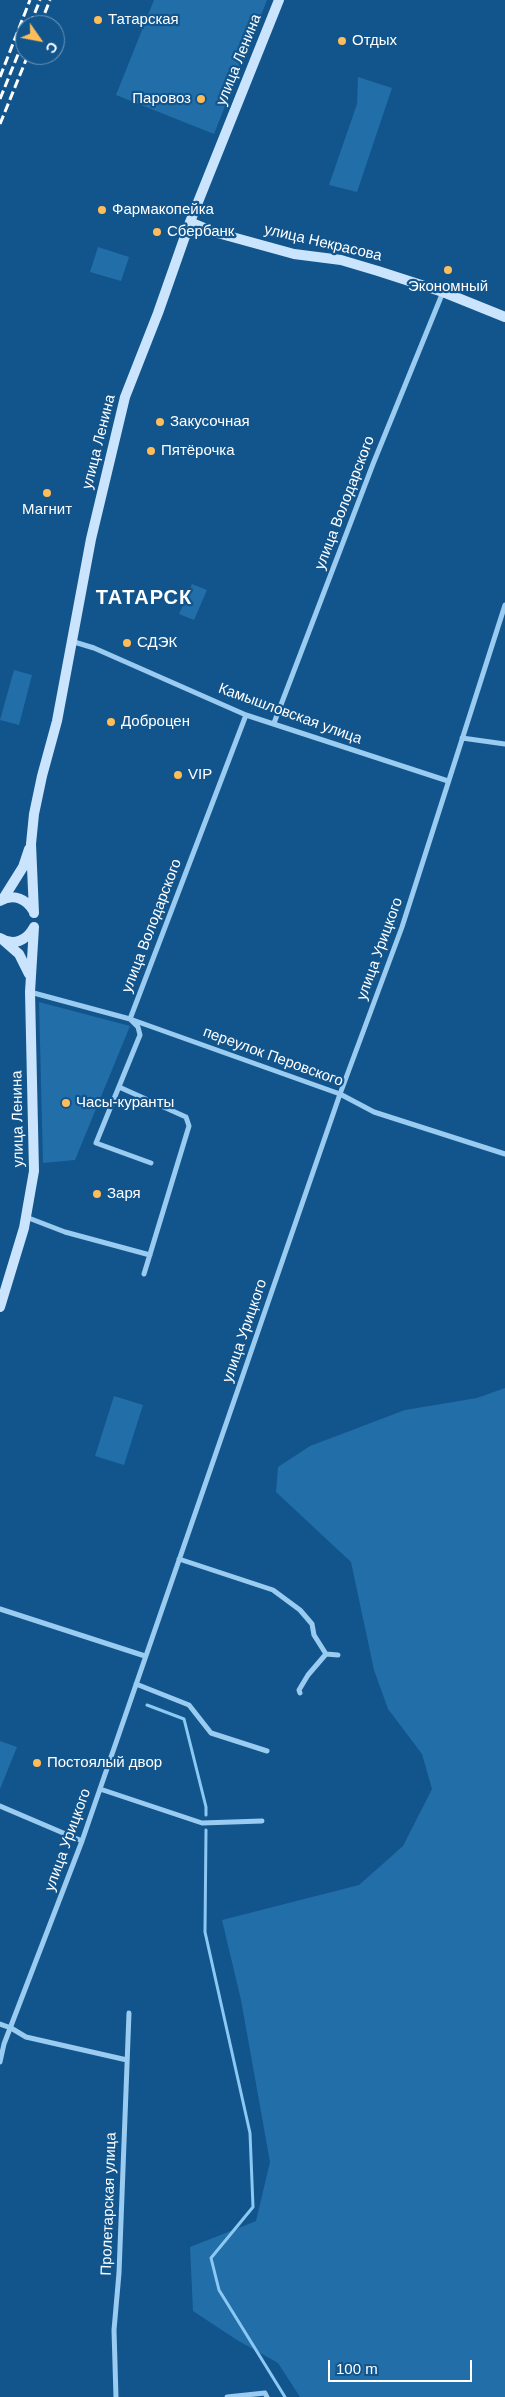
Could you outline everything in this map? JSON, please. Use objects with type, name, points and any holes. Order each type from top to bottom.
[{"type":"main road","name":"улица Ленина","points":[[0,1306],[26,1217],[34,1171],[30,992],[34,912],[31,844],[36,805],[57,720],[91,539],[125,397],[158,313],[190,222],[279,0]]},
{"type":"main road","name":"улица Некрасова","points":[[190,222],[214,232],[294,254],[341,260],[443,292],[505,317]]},
{"type":"main road","points":[[1,900],[23,867],[31,844]]},
{"type":"main road","points":[[1,900],[18,898],[25,901],[34,912]]},
{"type":"main road","points":[[1,939],[11,942],[25,938],[34,926]]},
{"type":"main road","points":[[1,939],[25,963],[30,976],[30,992]]},
{"type":"street","name":"улица Володарского","points":[[274,724],[369,473],[443,292]]},
{"type":"street","name":"улица Урицкого","points":[[0,2062],[11,2028],[82,1841],[340,1094],[402,927],[505,605]]},
{"type":"street","name":"Камышловская улица","points":[[71,641],[94,648],[246,715],[448,781]]},
{"type":"street","name":"улица Володарского","points":[[130,1019],[246,715]]},
{"type":"street","points":[[462,738],[505,744]]},
{"type":"street","name":"переулок Перовского","points":[[30,992],[130,1019],[340,1094],[374,1112],[505,1154]]},
{"type":"street","points":[[130,1019],[138,1028],[140,1035],[96,1143],[151,1163]]},
{"type":"street","points":[[119,1087],[186,1117],[189,1126],[153,1239],[144,1274]]},
{"type":"street","points":[[26,1217],[65,1232],[150,1256]]},
{"type":"street","points":[[179,1559],[273,1590],[300,1610],[312,1624],[314,1635],[326,1654]]},
{"type":"street","points":[[0,1609],[145,1656]]},
{"type":"street","points":[[326,1654],[338,1655]]},
{"type":"street","points":[[300,1693],[299,1690],[302,1683],[326,1654]]},
{"type":"street","points":[[136,1684],[189,1705],[211,1732],[267,1751]]},
{"type":"street","points":[[100,1789],[202,1823],[262,1821]]},
{"type":"street","points":[[0,1806],[82,1841]]},
{"type":"street","name":"Пролетарская улица","points":[[116,2397],[114,2330],[119,2273],[129,2013]]},
{"type":"street","points":[[0,2024],[26,2037],[126,2060]]},
{"type":"street","points":[[227,2397],[266,2395]]},
{"type":"shaded area","points":[[154,0],[267,0],[214,134],[116,95]]},
{"type":"shaded area","points":[[358,77],[392,88],[357,192],[329,185],[357,104]]},
{"type":"shaded area","points":[[98,247],[129,257],[121,281],[90,272]]},
{"type":"shaded area","points":[[192,584],[207,590],[194,620],[179,614]]},
{"type":"shaded area","points":[[14,670],[32,675],[19,725],[0,720]]},
{"type":"shaded area","points":[[39,1002],[130,1026],[75,1160],[43,1163]]},
{"type":"shaded area","points":[[505,1388],[505,2397],[300,2397],[278,2363],[237,2340],[193,2311],[190,2247],[256,2221],[270,2162],[241,2000],[222,1920],[359,1885],[403,1846],[432,1789],[422,1754],[388,1709],[374,1670],[351,1562],[276,1492],[278,1467],[310,1446],[405,1410],[477,1398]]},
{"type":"shaded area","points":[[114,1396],[143,1405],[124,1465],[95,1456]]},
{"type":"shaded area","points":[[0,1741],[17,1747],[0,1789]]},
{"type":"waterway","points":[[147,1705],[184,1719],[206,1807],[206,1815]]},
{"type":"waterway","points":[[206,1830],[205,1932],[250,2133],[253,2207],[211,2258],[219,2290],[285,2397]]},
{"type":"railway","points":[[0,77],[30,0]]},
{"type":"railway","points":[[34,15],[40,0]]},
{"type":"railway","points":[[44,15],[50,0]]},
{"type":"railway","points":[[0,99],[15,62]]},
{"type":"railway","points":[[0,124],[24,65]]},
{"type":"place","name":"Татарская","points":[[98,20]]},
{"type":"place","name":"Отдых","points":[[342,41]]},
{"type":"place","name":"Паровоз","points":[[201,99]]},
{"type":"place","name":"Фармакопейка","points":[[102,210]]},
{"type":"place","name":"Сбербанк","points":[[157,232]]},
{"type":"place","name":"Экономный","points":[[448,270]]},
{"type":"place","name":"Закусочная","points":[[160,422]]},
{"type":"place","name":"Пятёрочка","points":[[151,451]]},
{"type":"place","name":"Магнит","points":[[47,493]]},
{"type":"place","name":"СДЭК","points":[[127,643]]},
{"type":"place","name":"Доброцен","points":[[111,722]]},
{"type":"place","name":"VIP","points":[[178,775]]},
{"type":"place","name":"Часы-куранты","points":[[66,1103]]},
{"type":"place","name":"Заря","points":[[97,1194]]},
{"type":"place","name":"Постоялый двор","points":[[37,1763]]},
{"type":"district","name":"ТАТАРСК","points":[[144,598]]}]
